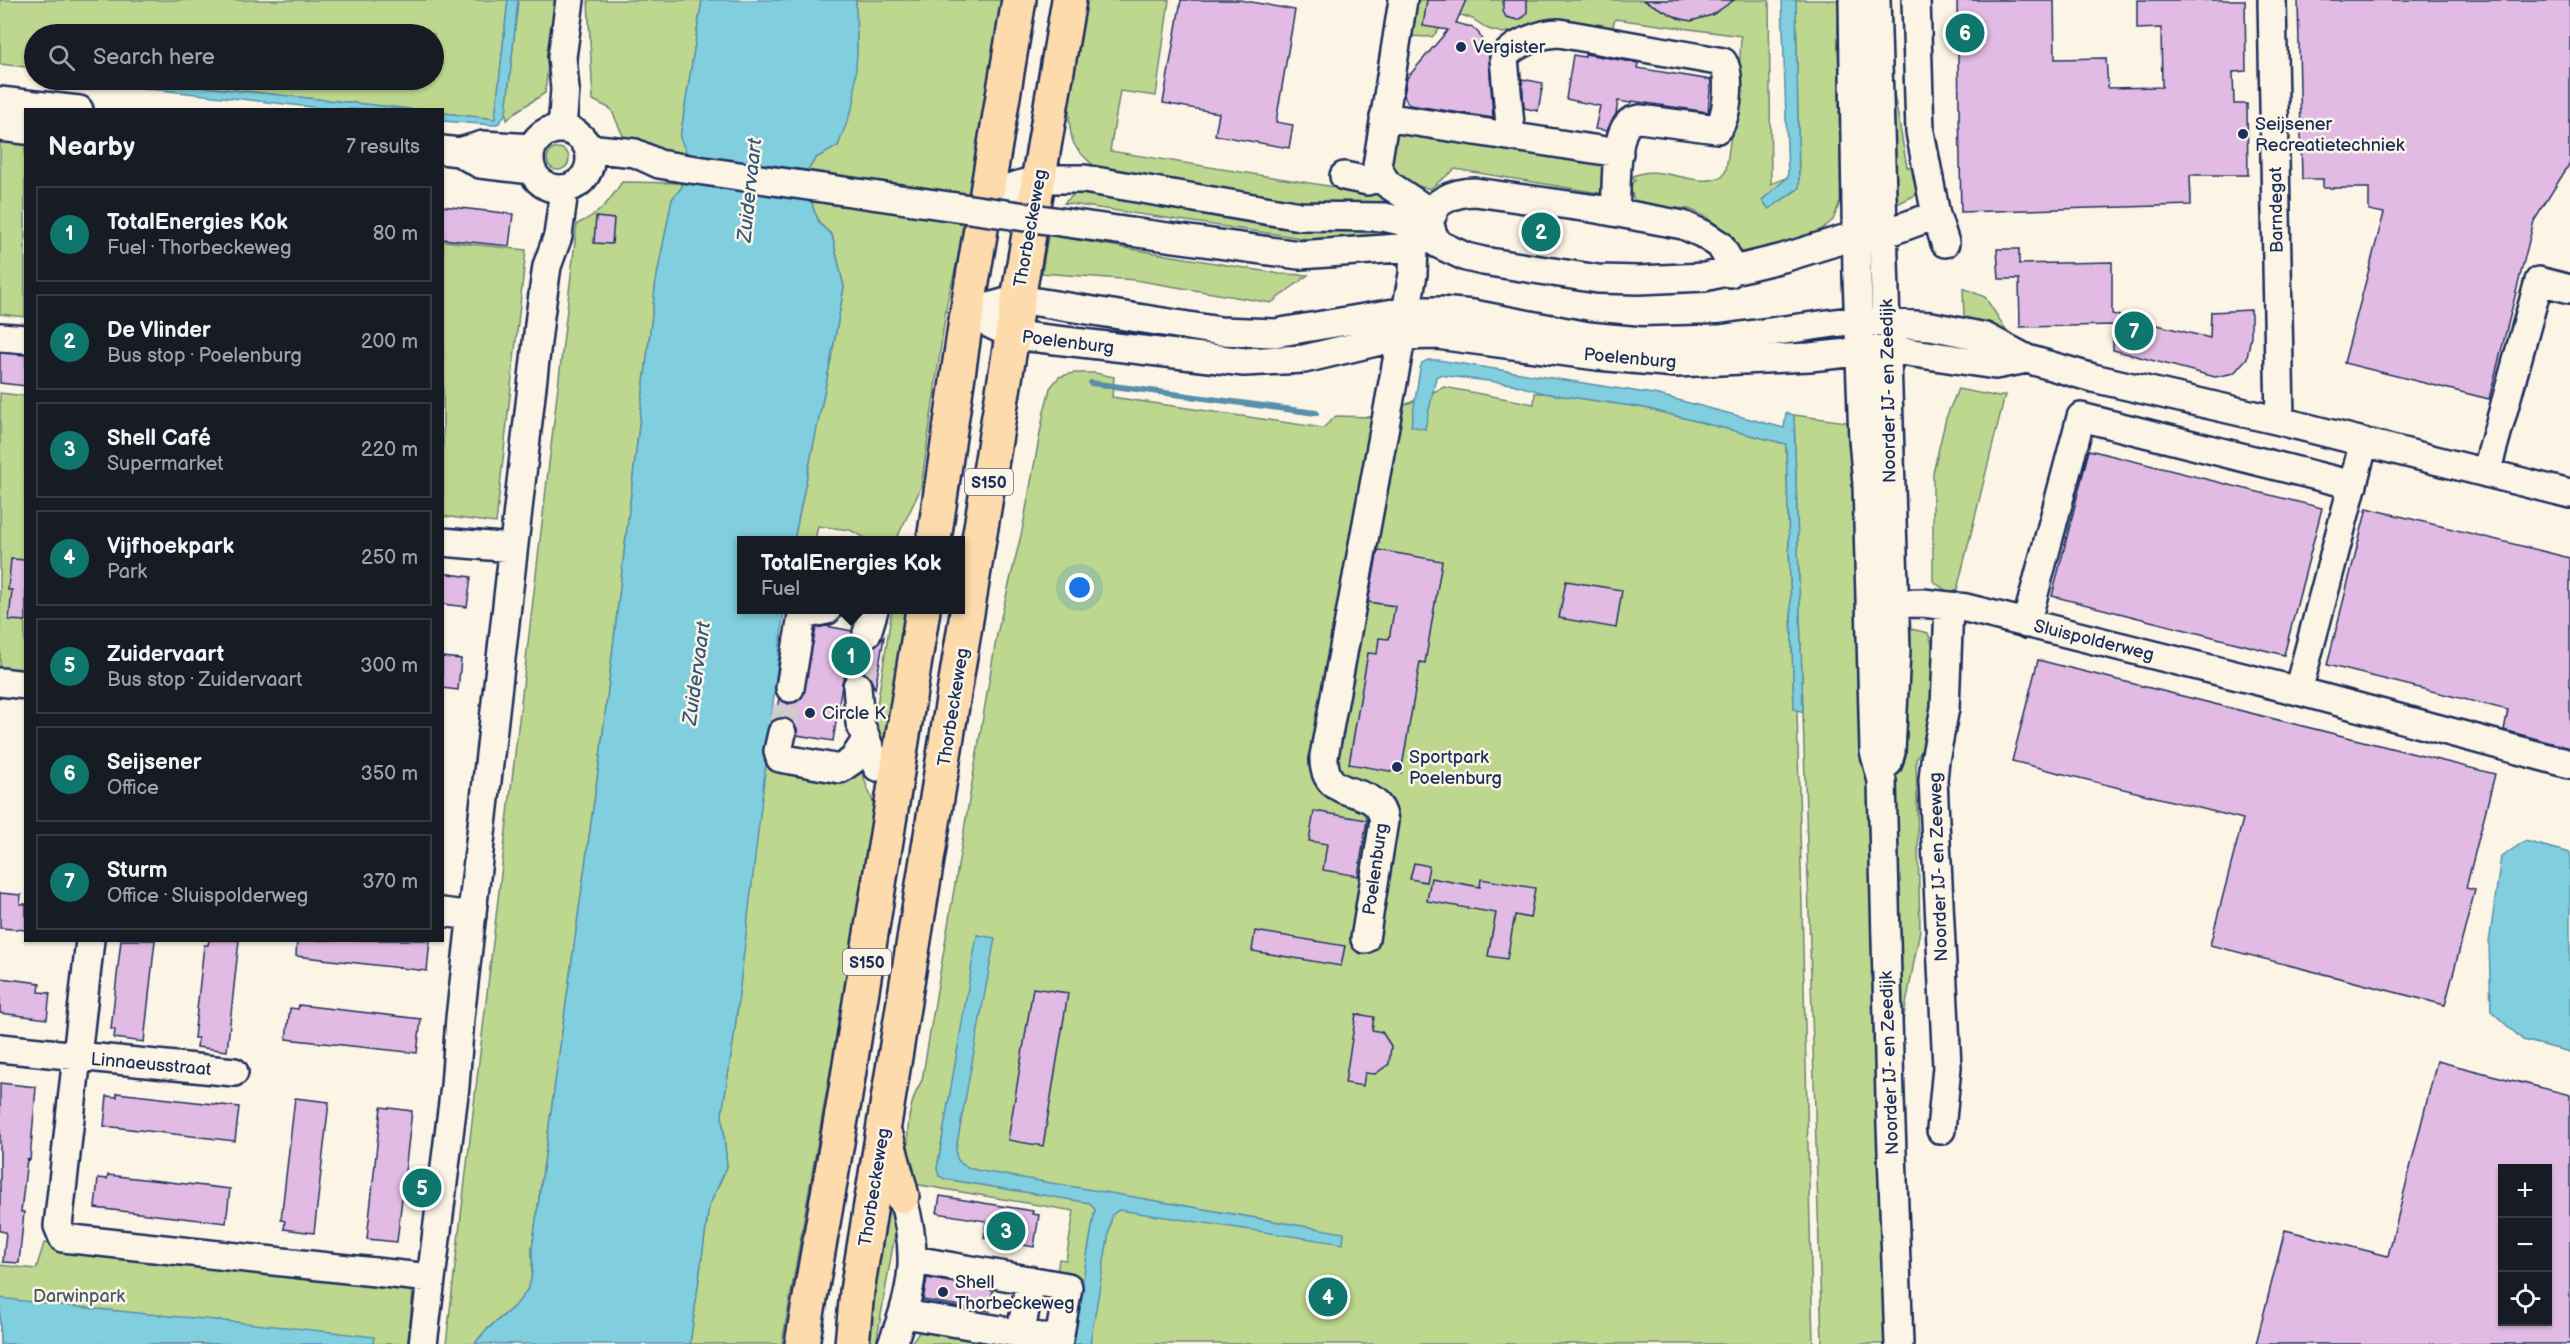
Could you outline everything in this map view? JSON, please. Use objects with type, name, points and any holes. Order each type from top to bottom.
[{"type":"main road","name":"S150","points":[[935,536],[967,313],[1019,0]]},
{"type":"main road","name":"Thorbeckeweg","points":[[852,1344],[857,1291],[1018,299],[1069,0]]},
{"type":"main road","points":[[915,536],[942,493]]},
{"type":"main road","name":"S150","points":[[802,1344],[890,823],[922,614]]},
{"type":"main road","points":[[872,754],[890,823]]},
{"type":"main road","points":[[884,1129],[902,1196]]},
{"type":"street","points":[[562,129],[565,89],[562,57],[570,0]]},
{"type":"street","points":[[1403,0],[1377,166],[1386,183],[1438,244],[1466,257],[1545,272],[1598,279],[1705,278],[1936,215]]},
{"type":"street","name":"Noorder IJ- en Zeedijk","points":[[1853,0],[1870,234],[1886,322],[1887,349],[1882,604],[1874,751],[1882,781],[1899,1344]]},
{"type":"street","name":"Noorder IJ- en Zeedijk","points":[[1876,0],[1870,234],[1859,322],[1882,604]]},
{"type":"street","points":[[1916,0],[1920,132],[1936,215],[1945,243]]},
{"type":"street","name":"Barndegat","points":[[2272,0],[2280,421]]},
{"type":"street","points":[[1511,136],[1504,58],[1508,52],[1538,36],[1559,33],[1723,62],[1729,78],[1721,126],[1711,129],[1640,119],[1631,121],[1622,135],[1615,212]]},
{"type":"street","points":[[0,101],[61,108]]},
{"type":"street","points":[[1384,117],[1619,153]]},
{"type":"street","points":[[0,127],[24,130]]},
{"type":"street","points":[[423,1344],[455,1086],[513,548],[547,266],[558,236],[543,174],[538,138],[549,130],[562,129],[575,133],[589,158],[635,169],[671,166],[1299,255],[1426,230]]},
{"type":"street","points":[[451,151],[480,164],[543,174],[580,183],[589,158]]},
{"type":"street","points":[[1344,176],[1368,180],[1380,175]]},
{"type":"street","points":[[986,195],[1039,179],[1084,179],[1300,216],[1384,218],[1426,230]]},
{"type":"street","points":[[1426,230],[1440,203],[1461,192],[1474,192],[1669,221],[1704,234],[1720,245],[1727,257],[1730,273]]},
{"type":"street","name":"Poelenburg","points":[[1365,939],[1384,821],[1383,811],[1376,802],[1332,784],[1326,776],[1324,756],[1403,324],[1413,274],[1426,230]]},
{"type":"street","points":[[2486,473],[2539,281],[2570,289]]},
{"type":"street","name":"Poelenburg","points":[[967,313],[1018,299],[1220,332],[1275,333],[1314,328],[1403,324],[1437,335],[1597,356],[1676,363],[1887,349]]},
{"type":"street","name":"Poelenburg","points":[[967,313],[1013,335],[1244,362],[1304,359],[1440,311],[1473,314],[1588,336],[1641,340],[1719,339],[1849,321],[1886,322]]},
{"type":"street","points":[[1886,322],[1931,326],[1985,337],[2027,359],[2093,378],[2280,421],[2570,494]]},
{"type":"street","points":[[0,337],[24,339]]},
{"type":"street","points":[[1887,349],[1995,365],[2027,359]]},
{"type":"street","name":"Sluispolderweg","points":[[2353,485],[2081,417],[2026,624],[2298,691],[2570,764]]},
{"type":"street","points":[[2298,691],[2364,442]]},
{"type":"street","points":[[444,542],[513,548]]},
{"type":"street","points":[[1882,604],[1936,604],[1966,608],[2026,624]]},
{"type":"street","name":"Noorder IJ- en Zeeweg","points":[[1936,604],[1945,708],[1933,780],[1947,1067],[1941,1130]]},
{"type":"street","points":[[790,687],[802,615],[806,614]]},
{"type":"street","points":[[0,682],[24,685]]},
{"type":"street","points":[[782,733],[778,750],[780,758],[840,769],[853,760],[872,754],[860,723],[857,686]]},
{"type":"street","points":[[444,912],[472,916]]},
{"type":"street","name":"Linnaeusstraat","points":[[90,942],[77,1057],[234,1072]]},
{"type":"street","points":[[0,1048],[77,1057],[58,1226],[63,1238],[430,1278]]},
{"type":"street","name":"Thorbeckeweg","points":[[892,1344],[904,1314],[914,1260],[909,1220],[902,1196]]},
{"type":"street","points":[[904,1314],[1059,1340],[1068,1287],[914,1260]]},
{"type":"street","points":[[1021,1334],[1030,1280]]},
{"type":"green space","points":[[0,0],[508,0],[495,119],[444,113],[444,108],[401,108],[234,90],[444,90],[444,24],[24,24],[24,67],[0,64]]},
{"type":"green space","points":[[518,0],[555,0],[545,93],[507,120],[506,113]]},
{"type":"green space","points":[[588,0],[702,0],[680,138],[687,153],[686,157],[629,149],[611,109],[593,100]]},
{"type":"green space","points":[[856,0],[1010,0],[976,184],[947,303],[921,488],[898,536],[861,536],[850,530],[818,526],[816,536],[795,536],[844,287],[832,235],[820,224],[813,208],[807,171],[816,158],[838,146],[857,51]]},
{"type":"green space","points":[[1086,0],[1169,0],[1156,96],[1120,91],[1110,151],[1359,191],[1369,187],[1412,211],[1320,208],[1096,168],[1074,144],[1070,130],[1072,73]]},
{"type":"green space","points":[[1413,0],[1769,0],[1771,184],[1788,177],[1762,200],[1769,209],[1799,188],[1796,0],[1841,0],[1838,27],[1841,199],[1833,220],[1811,238],[1735,254],[1707,217],[1689,209],[1644,206],[1634,200],[1629,185],[1635,181],[1631,177],[1642,173],[1654,172],[1701,180],[1712,180],[1723,176],[1726,170],[1739,78],[1741,36],[1615,19],[1611,32],[1554,23],[1503,33],[1488,29],[1473,19],[1461,15],[1446,22],[1432,37],[1406,36]]},
{"type":"green space","points":[[1880,0],[1891,0],[1893,88],[1907,167],[1917,169],[1922,192],[1893,206]]},
{"type":"green space","points":[[1393,133],[1602,160],[1613,180],[1599,193],[1455,169],[1430,189],[1398,181],[1390,167]]},
{"type":"green space","points":[[0,137],[24,139],[24,317],[0,314]]},
{"type":"green space","points":[[558,148],[566,151],[569,159],[566,167],[558,170],[550,167],[547,159],[550,151]]},
{"type":"green space","points":[[622,182],[682,183],[682,187],[672,199],[656,281],[600,758],[532,1249],[532,1278],[518,1302],[475,1344],[446,1344],[577,224],[603,207]]},
{"type":"green space","points":[[1088,189],[1404,227],[1399,237],[1387,234],[1308,239],[1064,203],[1073,195]]},
{"type":"green space","points":[[1048,235],[1280,274],[1308,275],[1271,303],[1135,280],[1042,273]]},
{"type":"green space","points":[[444,241],[526,250],[496,523],[444,516]]},
{"type":"green space","points":[[1963,288],[1985,297],[2010,336],[1964,319]]},
{"type":"green space","name":"Sportpark Poelenburg","points":[[1073,373],[1095,373],[1114,377],[1112,397],[1323,428],[1336,416],[1372,417],[1372,420],[1444,387],[1534,404],[1535,393],[1544,393],[1645,408],[1786,444],[1794,709],[1797,710],[1813,1344],[1077,1344],[1107,1200],[948,1170],[992,938],[978,935],[937,1169],[945,1179],[1090,1202],[1095,1210],[1072,1344],[1063,1344],[1057,1273],[1059,1259],[1066,1260],[1074,1211],[914,1184],[908,1144],[909,1117],[922,1080],[997,634],[1022,531],[1050,388],[1059,377]]},
{"type":"green space","points":[[1958,389],[1999,397],[2005,395],[1957,590],[1948,592],[1933,581],[1933,473],[1946,418]]},
{"type":"green space","points":[[0,393],[24,396],[24,673],[0,670]]},
{"type":"green space","points":[[1794,415],[1846,422],[1857,421],[1887,1344],[1822,1344]]},
{"type":"green space","points":[[891,614],[911,614],[886,759],[873,731]]},
{"type":"green space","points":[[1907,628],[1928,633],[1936,664],[1937,681],[1934,714],[1916,760],[1920,930],[1898,1047],[1892,785]]},
{"type":"green space","points":[[858,763],[875,807],[782,1344],[690,1344],[709,1206],[727,1166],[722,1114],[734,1037],[765,764],[837,777]]},
{"type":"green space","points":[[891,1197],[896,1228],[876,1344],[860,1344],[885,1199]]},
{"type":"green space","name":"Darwinpark","points":[[44,1243],[214,1265],[410,1285],[413,1291],[408,1344],[0,1344],[0,1265],[36,1269]]},
{"type":"green space","points":[[921,1330],[1043,1344],[910,1344]]},
{"type":"water","points":[[508,0],[518,0],[506,113],[499,123],[494,125],[444,121],[444,113],[495,119]]},
{"type":"water","points":[[702,0],[856,0],[857,51],[854,103],[838,146],[816,158],[807,171],[813,208],[820,224],[832,235],[844,287],[795,536],[737,536],[737,614],[784,614],[734,1037],[722,1114],[727,1167],[709,1206],[690,1344],[475,1344],[518,1302],[532,1278],[532,1249],[600,758],[656,281],[672,199],[682,187],[687,153],[680,138]]},
{"type":"water","points":[[1782,0],[1796,0],[1799,188],[1769,209],[1762,200],[1788,177]]},
{"type":"water","points":[[160,90],[234,90],[401,108],[320,108]]},
{"type":"water","points":[[1428,360],[1659,395],[1784,428],[1786,413],[1794,415],[1803,712],[1794,709],[1786,444],[1645,408],[1544,393],[1512,384],[1440,375],[1436,377],[1425,429],[1411,426],[1420,369],[1422,363]]},
{"type":"water","points":[[2525,841],[2570,853],[2570,1052],[2523,1040],[2491,1011],[2489,943],[2501,857]]},
{"type":"water","points":[[977,935],[995,938],[956,1149],[957,1158],[961,1164],[976,1170],[1344,1233],[1343,1244],[1119,1210],[1112,1215],[1090,1344],[1072,1344],[1095,1210],[1090,1203],[945,1179],[939,1176],[937,1169]]},
{"type":"water","points":[[0,1298],[374,1337],[373,1344],[0,1344]]},
{"type":"building","points":[[1181,0],[1240,0],[1295,10],[1276,122],[1293,125],[1289,148],[1215,135],[1219,113],[1163,103]]},
{"type":"building","points":[[1427,0],[1466,0],[1456,23],[1471,27],[1478,32],[1484,44],[1489,57],[1493,118],[1410,105],[1407,102],[1404,95],[1407,78],[1448,30],[1423,26]]},
{"type":"building","points":[[1503,0],[1527,0],[1527,12],[1524,17],[1518,20],[1506,17],[1503,11]]},
{"type":"building","points":[[1643,0],[1734,0],[1712,15],[1691,21],[1678,18]]},
{"type":"building","points":[[1957,0],[2054,0],[2055,59],[2106,58],[2108,88],[2162,87],[2161,28],[2137,29],[2137,0],[2245,0],[2246,71],[2233,72],[2234,104],[2247,104],[2248,175],[2190,175],[2191,205],[1961,212]]},
{"type":"building","points":[[2298,0],[2570,0],[2570,163],[2534,221],[2489,399],[2344,363],[2384,213],[2369,210],[2369,188],[2323,188],[2323,179],[2302,179]]},
{"type":"building","points":[[1585,54],[1638,63],[1637,68],[1711,80],[1708,112],[1618,101],[1616,114],[1607,131],[1595,129],[1600,106],[1566,99],[1573,55],[1585,57]]},
{"type":"building","points":[[1522,79],[1543,83],[1538,111],[1524,108]]},
{"type":"building","points":[[444,206],[513,214],[509,246],[444,239]]},
{"type":"building","points":[[596,217],[614,219],[612,244],[594,243]]},
{"type":"building","points":[[1997,249],[2019,249],[2019,264],[2112,262],[2112,314],[2210,338],[2211,312],[2251,310],[2251,336],[2247,358],[2234,373],[2215,377],[2113,350],[2113,325],[2020,327],[2019,279],[1999,279]]},
{"type":"building","points":[[0,353],[24,355],[24,386],[0,383]]},
{"type":"building","points":[[2089,450],[2322,508],[2284,655],[2052,596]]},
{"type":"building","points":[[2367,508],[2570,558],[2570,748],[2504,730],[2508,710],[2327,665]]},
{"type":"building","points":[[1378,550],[1442,561],[1425,663],[1420,662],[1401,773],[1349,764],[1368,653],[1377,654],[1379,638],[1389,639],[1395,606],[1368,602]]},
{"type":"building","points":[[11,559],[24,560],[24,621],[9,620],[12,590],[8,590]]},
{"type":"building","points":[[444,573],[471,577],[467,607],[444,604]]},
{"type":"building","points":[[1566,581],[1622,590],[1616,628],[1559,618]]},
{"type":"building","points":[[826,626],[852,631],[855,643],[863,648],[877,645],[884,637],[875,689],[870,678],[863,672],[855,670],[843,679],[833,741],[797,735],[797,728],[792,721],[785,718],[775,719],[779,698],[788,704],[802,697],[816,628]]},
{"type":"building","points":[[444,657],[461,659],[458,690],[444,688]]},
{"type":"building","points":[[2038,660],[2495,774],[2466,888],[2475,890],[2445,1005],[2210,945],[2243,819],[2012,761]]},
{"type":"building","points":[[1314,811],[1367,820],[1358,876],[1323,870],[1327,844],[1309,841]]},
{"type":"building","points":[[1414,863],[1429,866],[1426,882],[1410,879]]},
{"type":"building","points":[[1431,878],[1480,887],[1481,879],[1535,888],[1530,918],[1515,915],[1507,959],[1488,956],[1496,913],[1427,901]]},
{"type":"building","points":[[0,893],[21,895],[20,904],[24,904],[24,930],[0,928]]},
{"type":"building","points":[[1255,931],[1345,946],[1341,966],[1252,951]]},
{"type":"building","points":[[121,942],[155,942],[144,1042],[114,1038],[115,1029],[111,1029]]},
{"type":"building","points":[[209,942],[239,942],[227,1051],[197,1047],[198,1038],[194,1038],[204,945],[208,945]]},
{"type":"building","points":[[297,942],[430,942],[427,971],[296,956]]},
{"type":"building","points":[[0,978],[40,983],[39,992],[50,993],[47,1019],[0,1013]]},
{"type":"building","points":[[1033,988],[1068,993],[1043,1146],[1008,1140]]},
{"type":"building","points":[[299,1005],[421,1019],[417,1053],[286,1039],[290,1008],[298,1009]]},
{"type":"building","points":[[1356,1014],[1374,1017],[1372,1030],[1382,1032],[1391,1046],[1389,1064],[1375,1074],[1365,1073],[1363,1086],[1345,1083]]},
{"type":"building","points":[[2437,1061],[2570,1095],[2570,1344],[2256,1344],[2285,1230],[2388,1256]]},
{"type":"building","points":[[0,1083],[36,1087],[30,1160],[27,1159],[21,1212],[24,1212],[19,1263],[3,1262],[6,1232],[0,1231]]},
{"type":"building","points":[[117,1093],[239,1107],[235,1141],[104,1126],[107,1096],[117,1097]]},
{"type":"building","points":[[295,1098],[329,1102],[314,1233],[284,1229],[285,1221],[281,1220]]},
{"type":"building","points":[[381,1107],[412,1111],[397,1242],[367,1239]]},
{"type":"building","points":[[108,1175],[230,1189],[226,1223],[95,1208],[98,1178],[107,1179]]},
{"type":"building","points":[[940,1196],[1033,1211],[1032,1214],[1039,1215],[1034,1247],[984,1238],[986,1221],[937,1213]]},
{"type":"building","points":[[927,1278],[993,1290],[990,1311],[923,1300]]},
{"type":"waterway","points":[[1091,383],[1316,413]]},
{"type":"tunnel","points":[[857,686],[867,633]]},
{"type":"tunnel","points":[[782,733],[790,688]]},
{"type":"place","name":"Seijsener","points":[[1965,33]]},
{"type":"place","name":"Vergister","points":[[1461,47]]},
{"type":"place","name":"Seijsener Recreatietechniek","points":[[2243,134]]},
{"type":"place","name":"De Vlinder","points":[[1541,232]]},
{"type":"place","name":"Sturm","points":[[2134,331]]},
{"type":"place","name":"TotalEnergies Kok","points":[[851,656]]},
{"type":"place","name":"Circle K","points":[[810,713]]},
{"type":"place","name":"Sportpark Poelenburg","points":[[1397,767]]},
{"type":"place","name":"Zuidervaart","points":[[422,1188]]},
{"type":"place","name":"Shell Café","points":[[1006,1231]]},
{"type":"place","name":"Shell Thorbeckeweg","points":[[943,1292]]},
{"type":"place","name":"Vijfhoekpark","points":[[1328,1297]]}]
